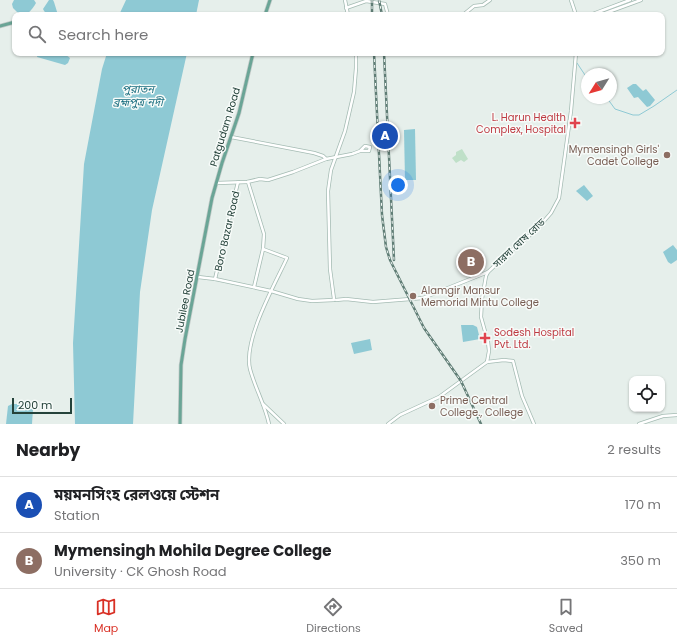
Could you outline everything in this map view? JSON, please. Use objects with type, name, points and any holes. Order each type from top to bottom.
[{"type":"main road","points":[[266,12],[270,0]]},
{"type":"main road","points":[[0,26],[12,23]]},
{"type":"main road","name":"Patgudam Road","points":[[217,182],[243,98],[248,69],[252,56]]},
{"type":"main road","name":"Jubilee Road","points":[[180,424],[182,365],[185,339],[212,198],[217,182]]},
{"type":"street","points":[[345,0],[347,12]]},
{"type":"street","points":[[467,12],[474,6],[483,5],[490,0]]},
{"type":"street","points":[[571,0],[575,12]]},
{"type":"street","points":[[598,12],[630,0]]},
{"type":"street","points":[[608,12],[641,0]]},
{"type":"street","points":[[346,8],[366,1],[385,2],[387,12]]},
{"type":"street","points":[[335,299],[330,269],[328,203],[331,170],[345,130],[354,92],[356,56]]},
{"type":"street","name":"সারদা ঘোষ রোড","points":[[486,362],[489,350],[481,317],[486,276],[488,272],[537,229],[558,201],[569,122],[576,56]]},
{"type":"street","points":[[231,137],[314,153],[323,156],[326,159]]},
{"type":"street","points":[[217,182],[248,182],[260,179],[268,180],[326,159],[360,151]]},
{"type":"street","name":"Boro Bazar Road","points":[[215,279],[238,182]]},
{"type":"street","points":[[248,182],[264,234],[263,249],[254,288]]},
{"type":"street","points":[[263,249],[287,258],[259,318],[249,356],[250,369],[269,424]]},
{"type":"street","points":[[198,277],[215,279],[312,301],[346,299],[373,302],[423,298],[488,272]]},
{"type":"street","points":[[388,424],[400,415],[439,396],[486,362],[504,360],[513,361],[522,396],[534,424]]},
{"type":"street","points":[[261,402],[284,424]]},
{"type":"street","points":[[639,424],[663,416],[677,415]]},
{"type":"green space","points":[[462,149],[468,159],[464,162],[461,160],[456,163],[452,158],[456,155],[456,152]]},
{"type":"water","points":[[14,0],[34,0],[36,3],[30,12],[17,12],[13,8],[12,4]]},
{"type":"water","points":[[49,0],[53,0],[57,12],[45,12],[43,9]]},
{"type":"water","points":[[126,0],[199,0],[197,12],[120,12]]},
{"type":"water","points":[[67,56],[70,58],[68,63],[65,65],[37,57]]},
{"type":"water","name":"পুরাতন ব্রহ্মপুত্র নদী","points":[[106,56],[186,56],[152,210],[140,292],[133,424],[75,424],[73,343],[84,164],[102,69]]},
{"type":"water","points":[[633,84],[636,84],[643,91],[646,89],[655,100],[650,106],[647,107],[638,97],[634,98],[627,88]]},
{"type":"water","points":[[415,129],[416,180],[405,180],[404,130]]},
{"type":"water","points":[[584,185],[593,196],[587,201],[576,191]]},
{"type":"water","points":[[673,245],[677,250],[677,260],[671,264],[668,262],[663,252]]},
{"type":"water","points":[[461,325],[473,325],[477,327],[480,339],[463,342]]},
{"type":"water","points":[[370,339],[372,350],[354,354],[351,343]]},
{"type":"water","points":[[12,404],[28,404],[33,409],[32,424],[6,424],[8,406]]},
{"type":"waterway","points":[[577,63],[581,69]]},
{"type":"waterway","points":[[611,104],[615,109],[633,115],[639,115],[677,90]]},
{"type":"railway","points":[[372,0],[372,12]]},
{"type":"railway","points":[[379,0],[381,12]]},
{"type":"railway","points":[[374,56],[382,215],[386,247],[390,260],[424,328],[461,381],[481,424]]},
{"type":"railway","points":[[384,56],[394,260]]},
{"type":"place","name":"L. Harun Health Complex, Hospital","points":[[575,123]]},
{"type":"place","name":"ময়মনসিংহ রেলওয়ে স্টেশন","points":[[385,136]]},
{"type":"place","name":"Mymensingh Girls' Cadet College","points":[[667,155]]},
{"type":"place","name":"Mymensingh Mohila Degree College","points":[[471,262]]},
{"type":"place","name":"Alamgir Mansur Memorial Mintu College","points":[[413,296]]},
{"type":"place","name":"Sodesh Hospital Pvt. Ltd.","points":[[485,338]]},
{"type":"place","name":"Prime Central College., College","points":[[432,406]]}]
